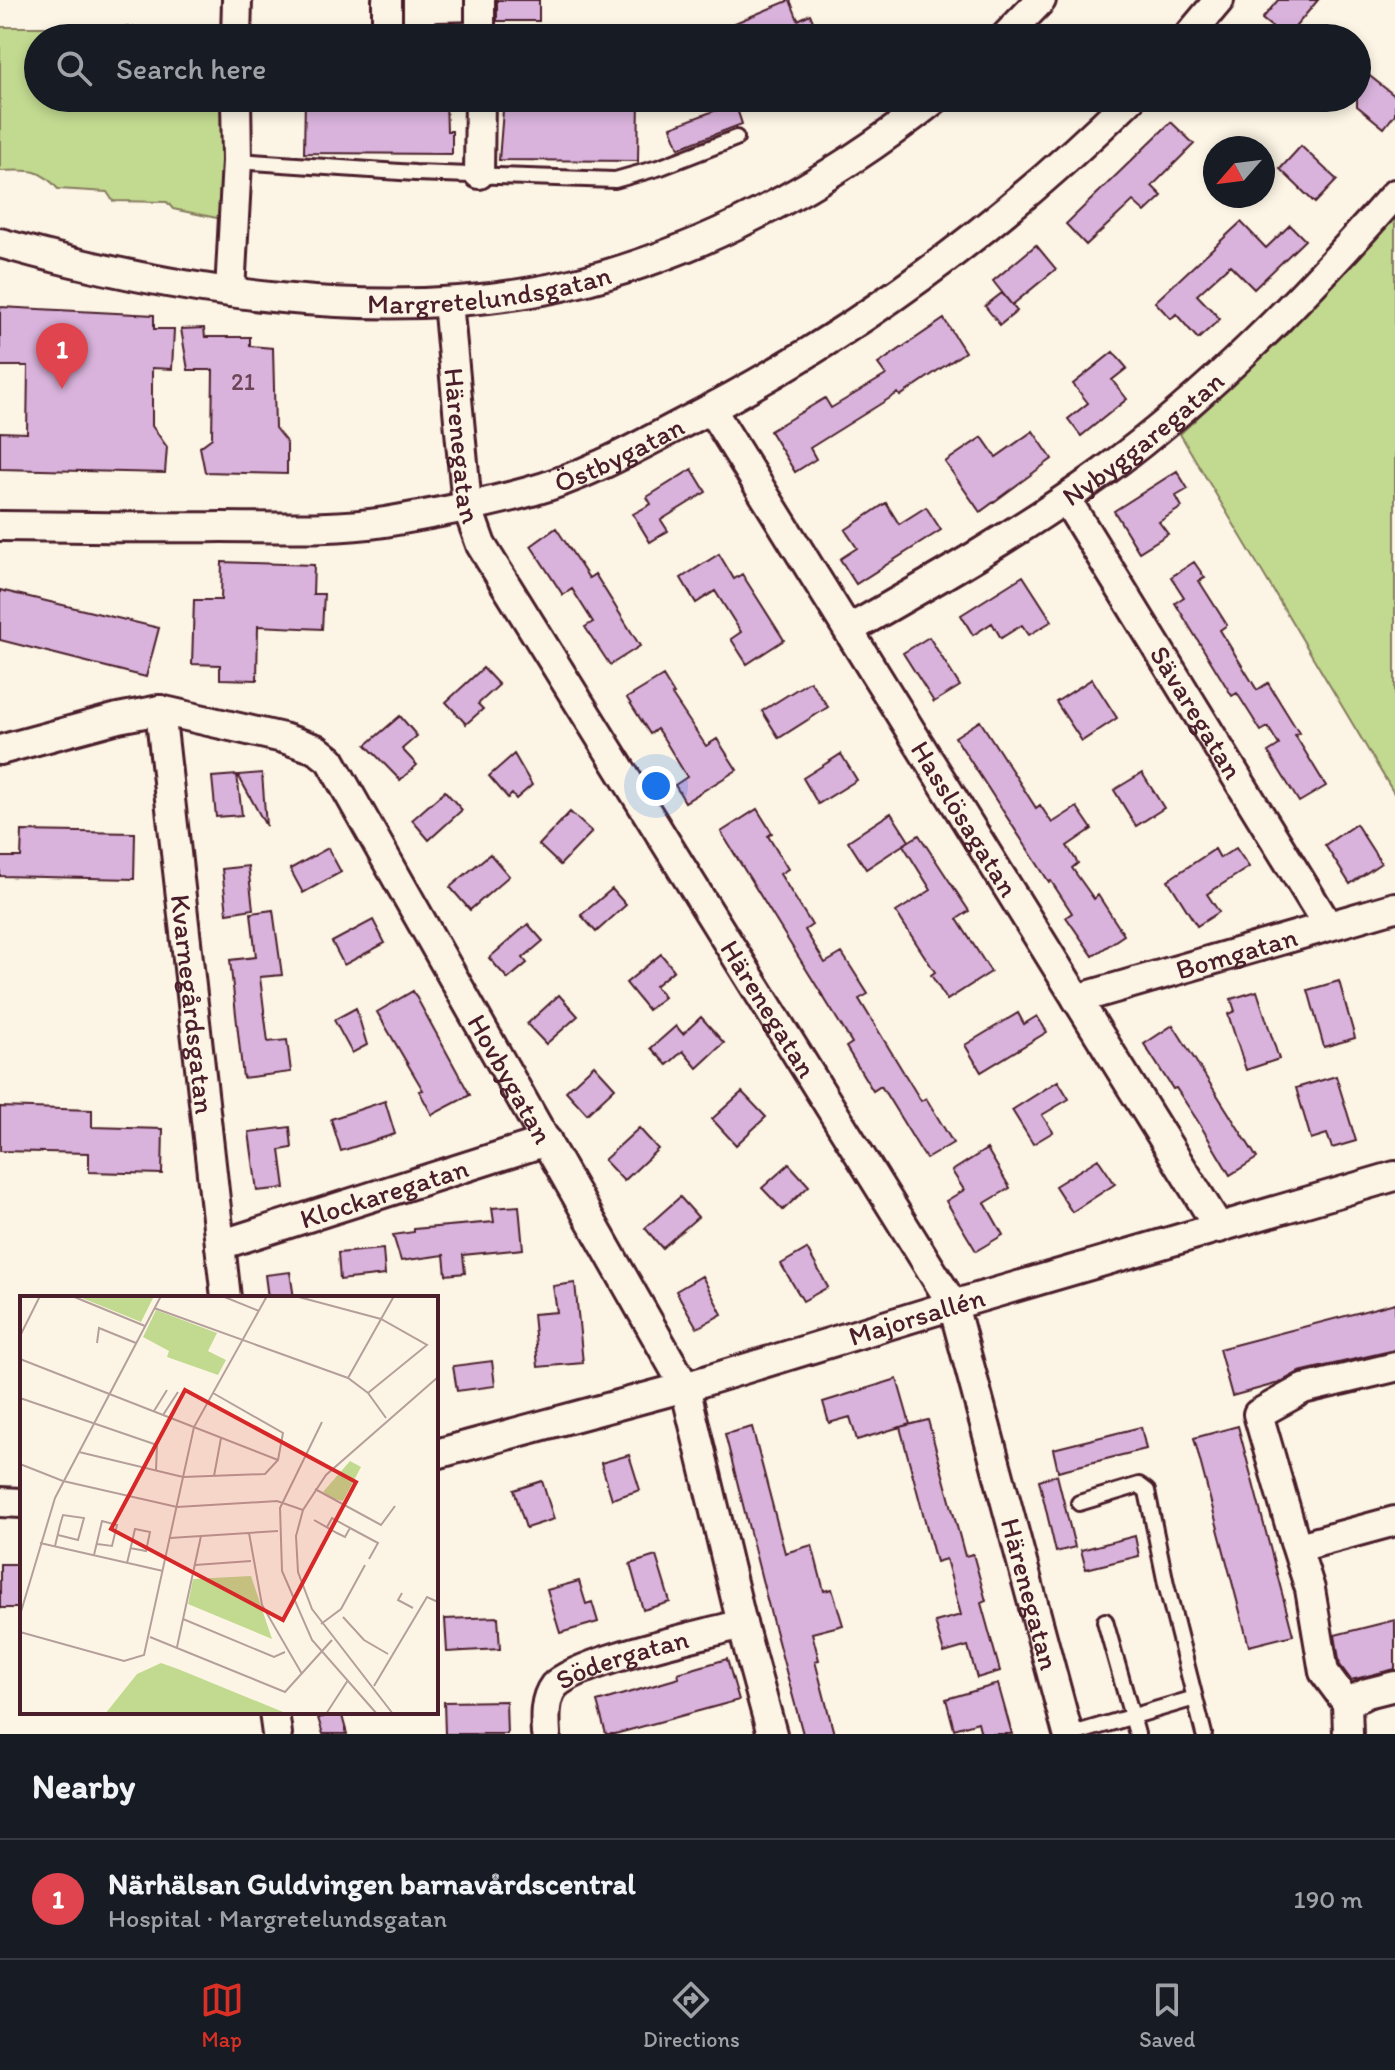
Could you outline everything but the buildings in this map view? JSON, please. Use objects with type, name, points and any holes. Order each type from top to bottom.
[{"type":"street","points":[[236,24],[237,0]]},
{"type":"street","points":[[387,0],[387,24]]},
{"type":"street","points":[[480,0],[480,24]]},
{"type":"street","points":[[1018,24],[1041,0]]},
{"type":"street","points":[[1199,24],[1219,0]]},
{"type":"street","points":[[230,292],[237,161],[236,112]]},
{"type":"street","points":[[479,174],[480,112]]},
{"type":"street","name":"Margretelundsgatan","points":[[0,243],[75,264],[230,292],[369,303],[448,302],[566,285],[679,250],[802,190],[918,112]]},
{"type":"street","name":"Östbygatan","points":[[0,526],[295,528],[384,522],[529,492],[571,476],[711,409],[836,337],[946,261],[1073,156],[1117,112]]},
{"type":"street","name":"Nybyggaregatan","points":[[850,629],[955,569],[1066,499],[1105,470],[1244,354],[1395,194]]},
{"type":"street","name":"Härenegatan","points":[[448,302],[467,506],[481,545],[953,1305],[1071,1734]]},
{"type":"street","name":"Hasslösagatan","points":[[711,409],[1219,1228]]},
{"type":"street","name":"Sävaregatan","points":[[1066,499],[1328,926]]},
{"type":"street","name":"Hovbygatan","points":[[0,750],[118,718],[160,710],[283,738],[316,749],[330,760],[685,1387],[772,1734]]},
{"type":"street","name":"Kvarnegårdsgatan","points":[[160,710],[226,1296]]},
{"type":"street","name":"Bomgatan","points":[[1077,999],[1395,907]]},
{"type":"street","name":"Klockaregatan","points":[[220,1245],[547,1141]]},
{"type":"street","name":"Majorsallén","points":[[438,1453],[685,1387],[1395,1176]]},
{"type":"street","points":[[1348,1734],[1347,1703],[1324,1672],[1310,1589],[1258,1414],[1303,1389],[1395,1367]]},
{"type":"street","points":[[0,1502],[20,1503]]},
{"type":"street","points":[[1295,1542],[1299,1547],[1395,1521]]},
{"type":"street","name":"Södergatan","points":[[546,1734],[547,1702],[552,1688],[576,1671],[606,1660],[742,1624]]},
{"type":"street","points":[[1347,1703],[1367,1693],[1395,1686]]},
{"type":"street","points":[[274,1714],[277,1734]]},
{"type":"lane","points":[[237,161],[615,180],[661,167],[736,138]]},
{"type":"lane","points":[[1079,1503],[1139,1485],[1147,1491],[1166,1584],[1204,1734]]},
{"type":"lane","points":[[1105,1621],[1137,1734]]},
{"type":"lane","points":[[1071,1734],[1195,1698]]},
{"type":"green space","points":[[0,27],[24,27],[24,112],[226,112],[230,161],[217,218],[173,209],[167,202],[113,201],[107,192],[58,189],[45,177],[32,171],[0,171]]},
{"type":"green space","points":[[1395,216],[1395,795],[1180,434],[1286,335]]},
{"type":"place","name":"Närhälsan Guldvingen barnavårdscentral","points":[[62,389]]}]
